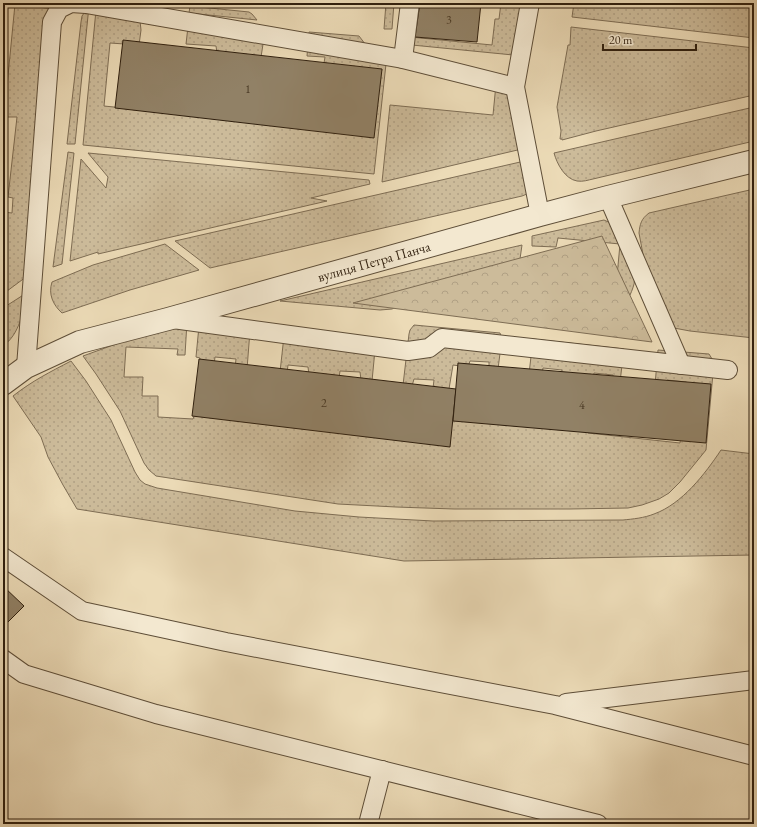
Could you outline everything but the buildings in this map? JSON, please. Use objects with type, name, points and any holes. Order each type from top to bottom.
[{"type":"street","name":"вулиця Петра Панча","points":[[3,384],[26,367],[80,342],[168,319],[540,215],[754,161]]},
{"type":"lane","points":[[26,367],[52,22],[59,9],[71,3],[86,4],[403,59],[515,87]]},
{"type":"lane","points":[[403,59],[410,3]]},
{"type":"lane","points":[[530,3],[515,87],[540,215]]},
{"type":"lane","points":[[608,197],[681,365]]},
{"type":"lane","points":[[168,319],[408,351],[428,348],[442,338],[728,370]]},
{"type":"lane","points":[[3,557],[82,611],[226,642],[555,705],[754,756]]},
{"type":"lane","points":[[3,660],[24,674],[156,714],[598,824]]},
{"type":"lane","points":[[555,705],[754,680]]},
{"type":"lane","points":[[368,824],[382,770]]},
{"type":"green space","points":[[386,3],[394,3],[392,29],[384,29]]},
{"type":"green space","points":[[501,3],[524,3],[513,55],[412,45],[410,37],[492,45],[495,19],[499,19]]},
{"type":"green space","points":[[574,3],[754,3],[754,38],[572,17]]},
{"type":"green space","points":[[15,4],[61,10],[30,274],[3,294],[3,212],[12,213],[13,198],[8,197],[17,117],[4,117]]},
{"type":"green space","points":[[89,6],[75,144],[67,144],[81,22],[82,16]]},
{"type":"green space","points":[[190,6],[249,12],[257,20],[189,13]]},
{"type":"green space","points":[[96,10],[140,21],[141,30],[139,45],[110,43],[104,106],[349,131],[324,63],[325,57],[307,56],[309,32],[359,36],[369,49],[386,64],[374,174],[83,145]]},
{"type":"green space","points":[[189,18],[264,38],[261,57],[217,53],[216,46],[186,44]]},
{"type":"green space","points":[[571,27],[754,48],[754,95],[562,140],[560,139],[561,131],[557,107],[568,45],[570,45]]},
{"type":"green space","points":[[496,84],[506,84],[526,148],[382,182],[390,105],[493,115]]},
{"type":"green space","points":[[754,107],[754,141],[587,180],[573,180],[565,174],[559,166],[554,153]]},
{"type":"green space","points":[[68,152],[74,153],[62,264],[53,267]]},
{"type":"green space","points":[[88,153],[369,180],[370,184],[311,198],[327,201],[98,254],[98,252],[70,261],[81,159],[106,188],[108,177]]},
{"type":"green space","points":[[529,160],[531,190],[522,196],[210,268],[175,241]]},
{"type":"green space","points":[[754,189],[754,338],[674,328],[647,276],[639,233],[640,224],[649,213]]},
{"type":"green space","points":[[604,220],[615,225],[623,236],[630,251],[635,274],[635,282],[630,295],[614,309],[620,244],[558,238],[556,247],[532,246],[532,236]]},
{"type":"green space","points":[[602,236],[652,342],[353,303]]},
{"type":"green space","points":[[165,244],[199,270],[130,290],[62,313],[54,303],[51,295],[52,282],[93,265]]},
{"type":"green space","points":[[522,245],[514,301],[414,299],[392,309],[380,310],[280,301]]},
{"type":"green space","points":[[28,292],[17,329],[9,341],[3,346],[3,308]]},
{"type":"green space","points":[[187,322],[185,355],[177,355],[178,349],[126,347],[124,377],[143,377],[142,396],[158,396],[158,417],[193,419],[195,413],[447,415],[587,429],[588,433],[680,443],[687,390],[686,382],[667,380],[665,387],[655,385],[658,350],[709,354],[714,362],[706,450],[669,493],[659,499],[628,508],[454,509],[338,504],[156,476],[144,463],[120,411],[83,356],[127,340]]},
{"type":"green space","points":[[414,325],[500,333],[502,338],[498,369],[489,368],[489,362],[470,361],[468,367],[453,365],[449,389],[433,388],[434,380],[414,379],[412,386],[403,385],[409,334]]},
{"type":"green space","points":[[199,326],[250,331],[247,369],[235,368],[236,359],[215,357],[214,365],[200,363],[200,358],[196,357]]},
{"type":"green space","points":[[284,336],[375,350],[372,381],[361,380],[360,372],[340,371],[339,378],[309,375],[308,367],[288,365],[287,373],[280,372]]},
{"type":"green space","points":[[533,339],[624,349],[620,382],[613,381],[613,375],[594,373],[593,379],[561,376],[562,370],[543,368],[542,375],[529,374]]},
{"type":"green space","points":[[71,361],[111,420],[140,480],[145,484],[157,488],[295,511],[359,517],[433,521],[623,520],[650,515],[674,503],[692,487],[708,469],[721,450],[754,454],[754,555],[404,561],[77,509],[48,457],[41,437],[13,396],[34,381]]}]
